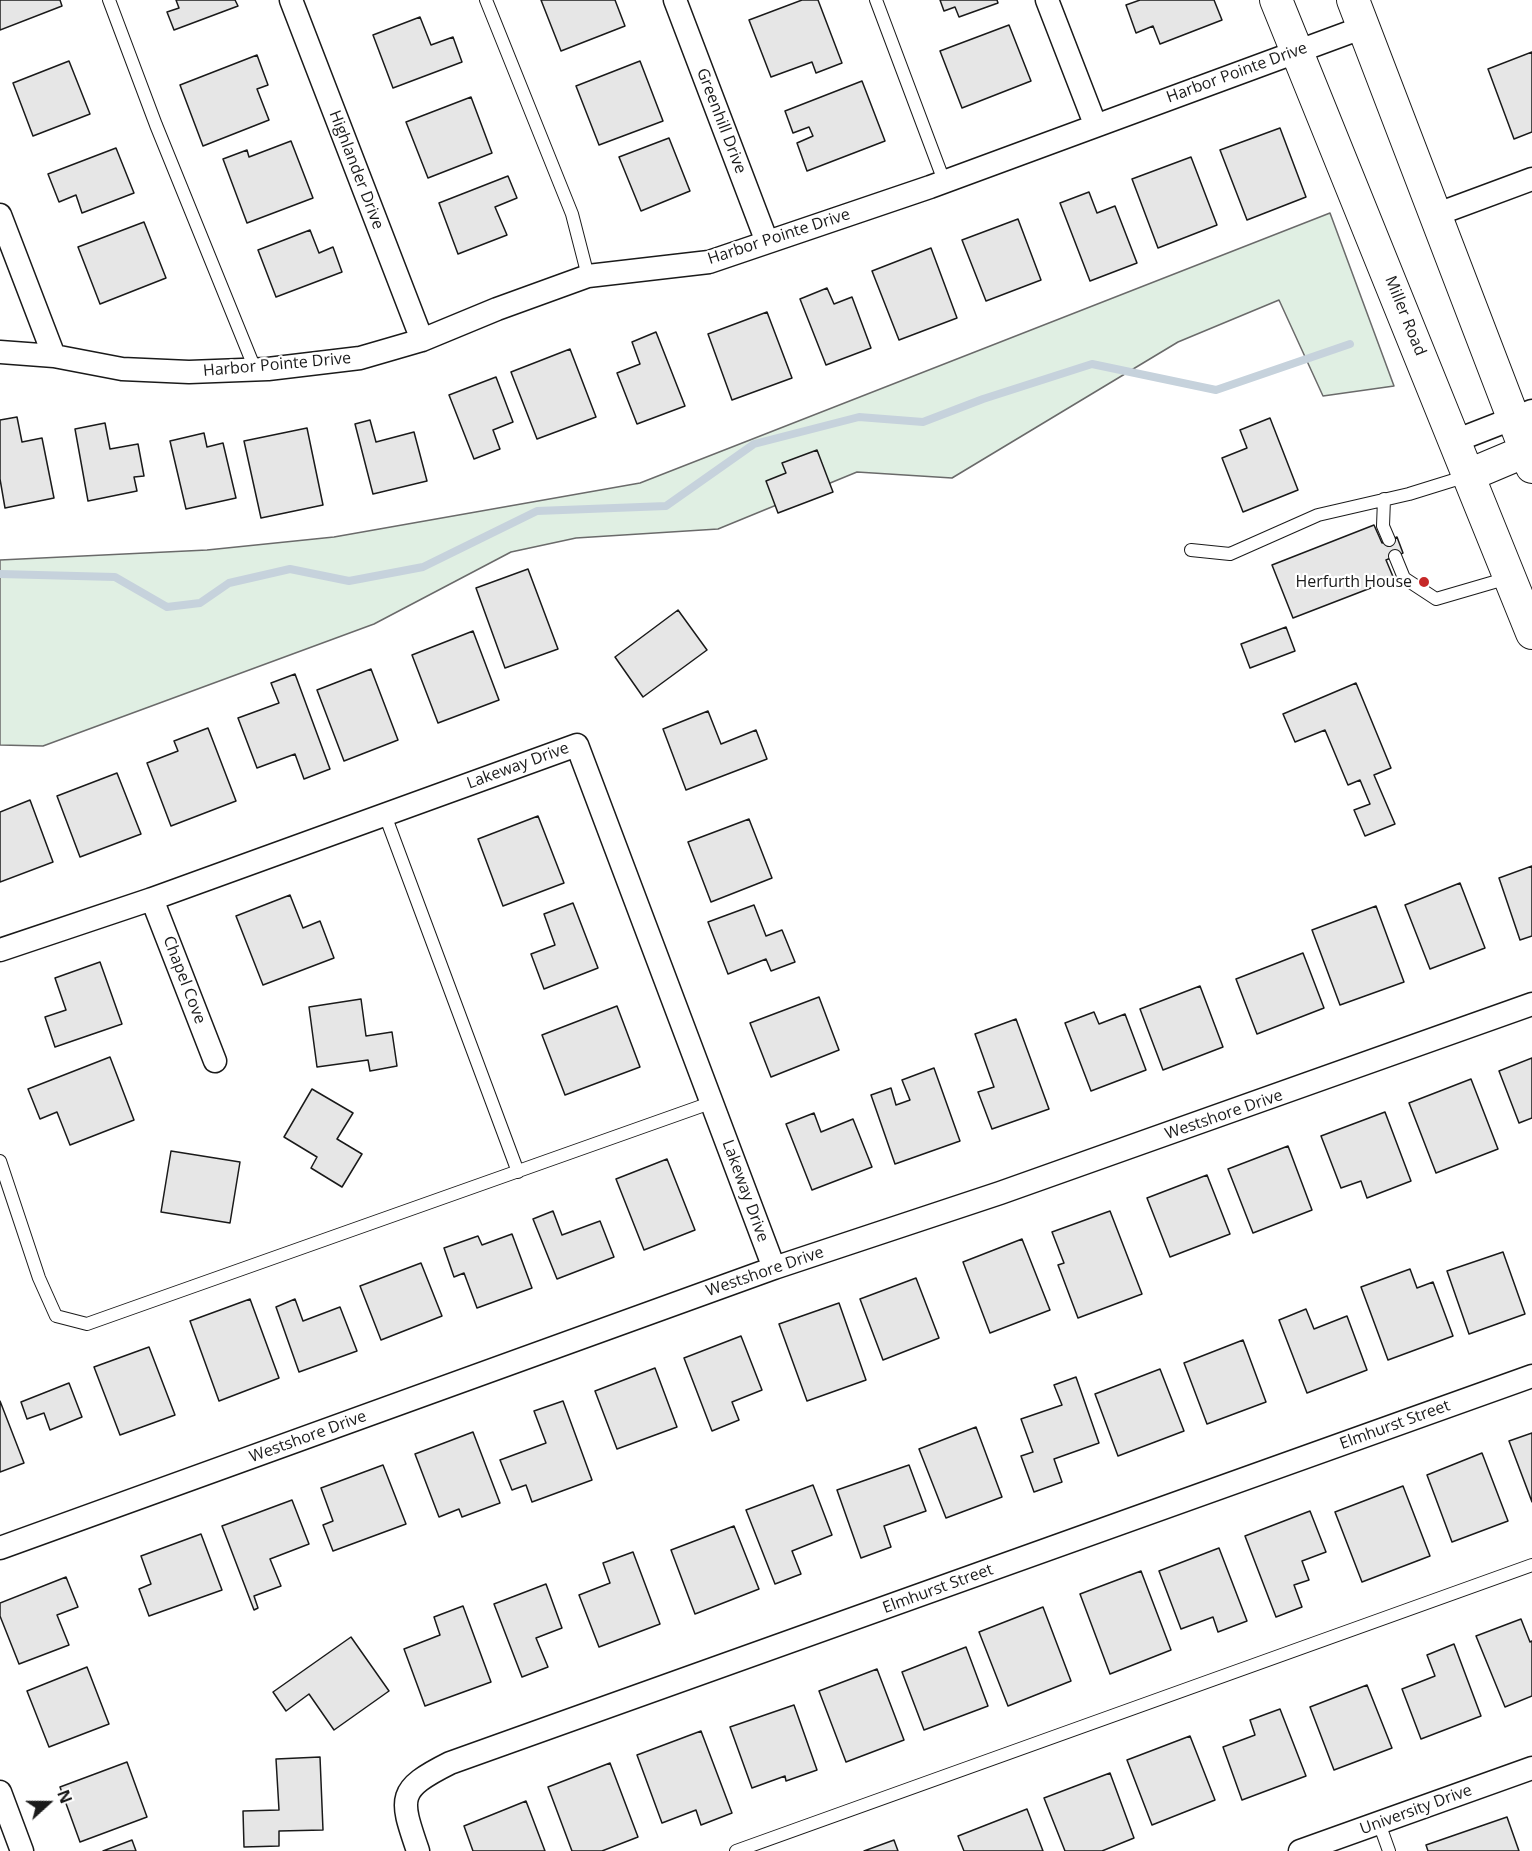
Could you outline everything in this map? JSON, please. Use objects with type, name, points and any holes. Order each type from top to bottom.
[{"type":"main road","name":"Miller Road","points":[[1276,0],[1532,633]]},
{"type":"main road","points":[[1358,13],[1436,215],[1523,415],[1529,459],[1469,475]]},
{"type":"street","name":"Highlander Drive","points":[[291,0],[422,340]]},
{"type":"street","name":"Greenhill Drive","points":[[675,0],[767,242]]},
{"type":"street","points":[[1047,0],[1095,124]]},
{"type":"street","name":"Harbor Pointe Drive","points":[[0,351],[54,356],[122,369],[189,372],[255,369],[360,358],[422,340],[588,276],[709,262],[944,181],[1297,51],[1358,13]]},
{"type":"street","points":[[1436,215],[1532,179]]},
{"type":"street","points":[[0,215],[54,356]]},
{"type":"street","points":[[1455,441],[1523,415]]},
{"type":"street","name":"Lakeway Drive","points":[[0,950],[153,899],[577,745],[774,1268]]},
{"type":"street","name":"Chapel Cove","points":[[153,899],[215,1061]]},
{"type":"street","name":"Westshore Drive","points":[[0,1548],[774,1268],[1000,1193],[1532,1004]]},
{"type":"street","name":"Elmhurst Street","points":[[418,1851],[404,1809],[410,1790],[423,1776],[450,1764],[1532,1376]]},
{"type":"street","name":"University Drive","points":[[1300,1851],[1532,1768]]},
{"type":"street","points":[[0,1792],[22,1851]]},
{"type":"lane","points":[[110,0],[156,126],[255,369]]},
{"type":"lane","points":[[486,0],[572,214],[588,276]]},
{"type":"lane","points":[[876,0],[944,181]]},
{"type":"lane","points":[[1191,549],[1230,554],[1318,515],[1469,475]]},
{"type":"lane","points":[[1384,499],[1383,526],[1389,540]]},
{"type":"lane","points":[[1395,556],[1404,578],[1436,599],[1510,578]]},
{"type":"lane","points":[[386,815],[518,1172]]},
{"type":"lane","points":[[0,1161],[39,1278],[56,1316],[87,1324],[712,1102]]},
{"type":"lane","points":[[736,1851],[1532,1565]]},
{"type":"lane","points":[[1379,1823],[1389,1851]]},
{"type":"green space","points":[[1330,213],[1394,386],[1323,396],[1279,300],[1178,342],[952,478],[857,472],[718,529],[576,538],[511,552],[374,624],[43,746],[0,745],[0,560],[207,550],[334,537],[640,483]]},
{"type":"building","points":[[0,0],[60,0],[62,6],[0,30]]},
{"type":"building","points":[[176,0],[235,0],[238,6],[174,30],[167,12],[179,8]]},
{"type":"building","points":[[541,0],[615,0],[625,26],[561,51]]},
{"type":"building","points":[[802,0],[818,0],[842,63],[816,73],[812,62],[771,77],[749,20]]},
{"type":"building","points":[[940,0],[997,0],[998,3],[959,17],[955,7],[944,11]]},
{"type":"building","points":[[1140,0],[1214,0],[1222,20],[1160,44],[1153,26],[1136,33],[1126,5]]},
{"type":"building","points":[[420,17],[431,45],[453,37],[462,62],[393,88],[373,35]]},
{"type":"building","points":[[1009,25],[1031,81],[962,108],[940,51]]},
{"type":"building","points":[[1532,52],[1532,132],[1514,139],[1488,69]]},
{"type":"building","points":[[257,55],[268,85],[257,89],[269,120],[203,146],[180,85]]},
{"type":"building","points":[[69,61],[90,114],[33,136],[13,83]]},
{"type":"building","points":[[640,61],[663,121],[599,145],[576,86]]},
{"type":"building","points":[[862,81],[885,141],[807,171],[797,143],[813,136],[809,127],[793,133],[785,111]]},
{"type":"building","points":[[471,97],[492,153],[428,178],[406,122]]},
{"type":"building","points":[[1280,128],[1306,197],[1247,220],[1220,150]]},
{"type":"building","points":[[669,138],[690,191],[641,211],[619,157]]},
{"type":"building","points":[[291,141],[313,198],[247,223],[223,159],[247,150],[249,157]]},
{"type":"building","points":[[116,148],[134,193],[82,213],[76,195],[59,202],[48,174]]},
{"type":"building","points":[[1191,157],[1217,225],[1158,248],[1132,179]]},
{"type":"building","points":[[508,176],[517,198],[495,207],[507,235],[458,254],[439,203]]},
{"type":"building","points":[[1089,192],[1097,213],[1115,206],[1137,263],[1090,281],[1060,203]]},
{"type":"building","points":[[1018,219],[1041,280],[986,301],[962,240]]},
{"type":"building","points":[[144,222],[166,278],[100,304],[78,247]]},
{"type":"building","points":[[310,230],[319,253],[333,247],[342,272],[276,297],[258,250]]},
{"type":"building","points":[[931,248],[957,318],[899,340],[872,271]]},
{"type":"building","points":[[827,288],[834,304],[852,297],[871,348],[826,365],[800,299]]},
{"type":"building","points":[[767,312],[792,378],[732,400],[708,334]]},
{"type":"building","points":[[656,332],[685,406],[637,424],[617,373],[640,364],[632,342]]},
{"type":"building","points":[[570,349],[596,417],[537,439],[511,372]]},
{"type":"building","points":[[496,377],[513,422],[493,430],[500,449],[474,459],[449,395]]},
{"type":"building","points":[[17,417],[22,442],[42,438],[54,498],[5,508],[0,479],[0,420]]},
{"type":"building","points":[[1270,418],[1298,490],[1243,512],[1222,458],[1247,448],[1240,430]]},
{"type":"building","points":[[370,420],[376,442],[414,432],[427,481],[373,494],[355,424]]},
{"type":"building","points":[[105,423],[110,449],[138,444],[144,476],[134,477],[137,491],[88,501],[75,429]]},
{"type":"building","points":[[307,428],[323,505],[261,518],[244,441]]},
{"type":"building","points":[[204,433],[207,447],[223,443],[236,498],[186,509],[170,441]]},
{"type":"building","points":[[817,450],[833,492],[778,513],[766,481],[786,473],[782,463]]},
{"type":"building","points":[[1374,525],[1382,543],[1397,537],[1403,553],[1386,560],[1394,579],[1293,618],[1272,565]]},
{"type":"building","points":[[528,569],[558,649],[505,668],[476,588]]},
{"type":"building","points":[[678,610],[707,650],[643,697],[615,657]]},
{"type":"building","points":[[1286,627],[1295,651],[1250,668],[1241,644]]},
{"type":"building","points":[[473,631],[499,700],[438,723],[412,655]]},
{"type":"building","points":[[371,669],[398,740],[344,761],[317,690]]},
{"type":"building","points":[[295,674],[330,769],[304,779],[295,754],[257,768],[238,718],[279,703],[271,683]]},
{"type":"building","points":[[1356,683],[1391,768],[1374,775],[1395,824],[1365,836],[1354,810],[1370,804],[1360,780],[1348,785],[1325,730],[1295,742],[1283,714]]},
{"type":"building","points":[[708,711],[721,744],[756,730],[767,759],[686,790],[663,729]]},
{"type":"building","points":[[208,728],[236,801],[171,826],[147,763],[178,751],[174,741]]},
{"type":"building","points":[[117,773],[141,834],[80,857],[57,796]]},
{"type":"building","points":[[30,800],[53,862],[0,882],[0,812]]},
{"type":"building","points":[[538,816],[564,883],[503,906],[478,839]]},
{"type":"building","points":[[749,819],[772,878],[711,902],[688,842]]},
{"type":"building","points":[[1532,866],[1532,936],[1520,940],[1499,878]]},
{"type":"building","points":[[1460,883],[1485,948],[1430,969],[1405,905]]},
{"type":"building","points":[[290,895],[303,928],[320,921],[334,958],[263,985],[236,916]]},
{"type":"building","points":[[573,903],[598,968],[544,989],[531,954],[555,945],[544,914]]},
{"type":"building","points":[[754,905],[766,936],[782,930],[795,962],[771,971],[766,959],[728,974],[708,922]]},
{"type":"building","points":[[1376,906],[1404,982],[1340,1005],[1312,930]]},
{"type":"building","points":[[1303,953],[1324,1008],[1257,1034],[1236,979]]},
{"type":"building","points":[[100,962],[122,1024],[55,1047],[45,1017],[66,1010],[55,978]]},
{"type":"building","points":[[1200,986],[1223,1047],[1163,1070],[1140,1009]]},
{"type":"building","points":[[819,997],[839,1050],[771,1077],[750,1023]]},
{"type":"building","points":[[361,999],[366,1036],[392,1032],[397,1066],[370,1071],[368,1060],[317,1067],[309,1007]]},
{"type":"building","points":[[617,1006],[640,1067],[565,1095],[542,1035]]},
{"type":"building","points":[[1094,1012],[1099,1024],[1125,1014],[1146,1070],[1091,1091],[1065,1023]]},
{"type":"building","points":[[1016,1019],[1049,1109],[992,1129],[978,1092],[994,1087],[975,1034]]},
{"type":"building","points":[[110,1057],[134,1120],[70,1145],[57,1112],[40,1119],[28,1089]]},
{"type":"building","points":[[1532,1058],[1532,1118],[1519,1123],[1499,1071]]},
{"type":"building","points":[[934,1068],[960,1141],[895,1164],[871,1095],[891,1088],[896,1105],[910,1100],[902,1080]]},
{"type":"building","points":[[1471,1079],[1498,1149],[1436,1173],[1409,1103]]},
{"type":"building","points":[[312,1089],[353,1113],[337,1139],[362,1154],[342,1187],[311,1168],[317,1157],[284,1137]]},
{"type":"building","points":[[1385,1112],[1411,1181],[1367,1198],[1361,1181],[1341,1188],[1321,1136]]},
{"type":"building","points":[[814,1113],[821,1132],[853,1119],[872,1167],[812,1190],[786,1124]]},
{"type":"building","points":[[1288,1146],[1312,1210],[1253,1233],[1228,1169]]},
{"type":"building","points":[[171,1151],[240,1162],[230,1223],[161,1212]]},
{"type":"building","points":[[667,1159],[695,1230],[644,1250],[616,1179]]},
{"type":"building","points":[[1207,1175],[1230,1234],[1170,1257],[1147,1198]]},
{"type":"building","points":[[553,1211],[562,1235],[600,1221],[614,1257],[557,1279],[533,1219]]},
{"type":"building","points":[[1110,1211],[1142,1294],[1078,1318],[1058,1265],[1064,1263],[1052,1232]]},
{"type":"building","points":[[512,1234],[532,1288],[477,1308],[464,1273],[454,1277],[444,1248],[478,1236],[482,1245]]},
{"type":"building","points":[[1022,1239],[1050,1310],[990,1333],[963,1262]]},
{"type":"building","points":[[1503,1252],[1525,1314],[1469,1334],[1447,1271]]},
{"type":"building","points":[[421,1263],[442,1316],[381,1340],[360,1286]]},
{"type":"building","points":[[1410,1269],[1417,1288],[1433,1282],[1453,1336],[1388,1360],[1361,1287]]},
{"type":"building","points":[[916,1278],[939,1338],[883,1360],[860,1299]]},
{"type":"building","points":[[250,1299],[279,1378],[219,1401],[190,1321]]},
{"type":"building","points":[[295,1299],[303,1321],[340,1307],[357,1351],[299,1372],[276,1307]]},
{"type":"building","points":[[839,1303],[866,1380],[807,1401],[779,1324]]},
{"type":"building","points":[[1306,1309],[1314,1329],[1347,1316],[1367,1370],[1307,1393],[1279,1320]]},
{"type":"building","points":[[741,1336],[762,1390],[732,1402],[739,1420],[712,1431],[684,1358]]},
{"type":"building","points":[[1243,1340],[1266,1402],[1207,1424],[1184,1363]]},
{"type":"building","points":[[149,1347],[175,1415],[120,1435],[94,1367]]},
{"type":"building","points":[[655,1368],[677,1427],[617,1449],[595,1391]]},
{"type":"building","points":[[1160,1369],[1184,1431],[1118,1456],[1095,1394]]},
{"type":"building","points":[[1076,1377],[1099,1443],[1054,1459],[1062,1482],[1034,1492],[1021,1456],[1033,1452],[1021,1419],[1062,1405],[1054,1385]]},
{"type":"building","points":[[69,1383],[82,1417],[50,1430],[44,1413],[27,1419],[21,1402]]},
{"type":"building","points":[[0,1401],[24,1463],[0,1472]]},
{"type":"building","points":[[563,1401],[592,1480],[532,1502],[526,1485],[512,1490],[500,1460],[546,1443],[534,1411]]},
{"type":"building","points":[[976,1427],[1002,1497],[946,1518],[919,1449]]},
{"type":"building","points":[[473,1432],[500,1503],[462,1517],[459,1509],[439,1517],[415,1454]]},
{"type":"building","points":[[1532,1433],[1532,1502],[1509,1441]]},
{"type":"building","points":[[1482,1453],[1508,1521],[1452,1542],[1427,1475]]},
{"type":"building","points":[[383,1465],[406,1524],[333,1551],[323,1525],[333,1521],[321,1488]]},
{"type":"building","points":[[909,1465],[926,1511],[884,1526],[891,1547],[861,1558],[837,1490]]},
{"type":"building","points":[[813,1485],[832,1535],[792,1551],[801,1574],[775,1584],[746,1510]]},
{"type":"building","points":[[1403,1486],[1430,1556],[1362,1582],[1335,1512]]},
{"type":"building","points":[[292,1500],[309,1544],[270,1559],[281,1586],[254,1596],[258,1608],[254,1610],[222,1526]]},
{"type":"building","points":[[1310,1511],[1326,1552],[1302,1561],[1309,1580],[1294,1585],[1302,1607],[1276,1617],[1245,1536]]},
{"type":"building","points":[[734,1526],[759,1589],[695,1614],[671,1550]]},
{"type":"building","points":[[201,1534],[222,1590],[149,1616],[139,1589],[151,1584],[141,1556]]},
{"type":"building","points":[[1219,1548],[1247,1621],[1218,1632],[1213,1617],[1181,1629],[1159,1571]]},
{"type":"building","points":[[633,1552],[660,1624],[599,1647],[579,1595],[610,1583],[603,1563]]},
{"type":"building","points":[[1141,1571],[1171,1650],[1110,1674],[1080,1594]]},
{"type":"building","points":[[66,1577],[78,1607],[57,1615],[69,1645],[19,1664],[0,1616],[0,1603]]},
{"type":"building","points":[[546,1584],[562,1628],[536,1638],[548,1667],[522,1677],[494,1604]]},
{"type":"building","points":[[463,1606],[491,1682],[425,1706],[404,1649],[440,1635],[434,1617]]},
{"type":"building","points":[[1043,1607],[1071,1681],[1008,1706],[979,1632]]},
{"type":"building","points":[[1521,1619],[1530,1642],[1532,1641],[1532,1696],[1505,1707],[1476,1636]]},
{"type":"building","points":[[351,1637],[389,1691],[334,1730],[309,1694],[286,1711],[273,1692]]},
{"type":"building","points":[[1454,1644],[1481,1716],[1421,1739],[1402,1689],[1435,1676],[1427,1655]]},
{"type":"building","points":[[966,1647],[988,1706],[924,1730],[902,1672]]},
{"type":"building","points":[[87,1667],[109,1724],[49,1747],[27,1691]]},
{"type":"building","points":[[877,1669],[904,1740],[846,1762],[819,1691]]},
{"type":"building","points":[[1367,1685],[1392,1748],[1334,1770],[1310,1707]]},
{"type":"building","points":[[794,1705],[817,1770],[786,1781],[785,1776],[752,1788],[730,1727]]},
{"type":"building","points":[[1280,1709],[1306,1776],[1242,1800],[1223,1747],[1255,1735],[1250,1720]]},
{"type":"building","points":[[701,1731],[732,1813],[701,1825],[696,1810],[662,1823],[637,1755]]},
{"type":"building","points":[[1190,1736],[1215,1800],[1152,1825],[1127,1760]]},
{"type":"building","points":[[320,1757],[323,1830],[279,1831],[279,1846],[244,1847],[243,1811],[279,1810],[276,1759]]},
{"type":"building","points":[[127,1762],[147,1817],[80,1842],[60,1787]]},
{"type":"building","points":[[610,1763],[638,1837],[602,1851],[572,1851],[548,1787]]},
{"type":"building","points":[[1110,1773],[1134,1838],[1102,1851],[1065,1851],[1044,1798]]},
{"type":"building","points":[[526,1801],[545,1851],[473,1851],[464,1826]]},
{"type":"building","points":[[1027,1809],[1043,1851],[964,1851],[958,1836]]},
{"type":"building","points":[[1507,1817],[1519,1851],[1428,1851],[1426,1845]]},
{"type":"building","points":[[132,1840],[136,1851],[103,1851]]},
{"type":"building","points":[[894,1840],[898,1851],[864,1851]]},
{"type":"waterway","points":[[0,574],[115,577],[167,607],[200,603],[229,583],[290,569],[349,581],[423,567],[537,511],[666,506],[754,444],[859,417],[923,422],[983,399],[1092,364],[1216,390],[1350,344]]},
{"type":"place","name":"Herfurth House","points":[[1424,582]]}]
